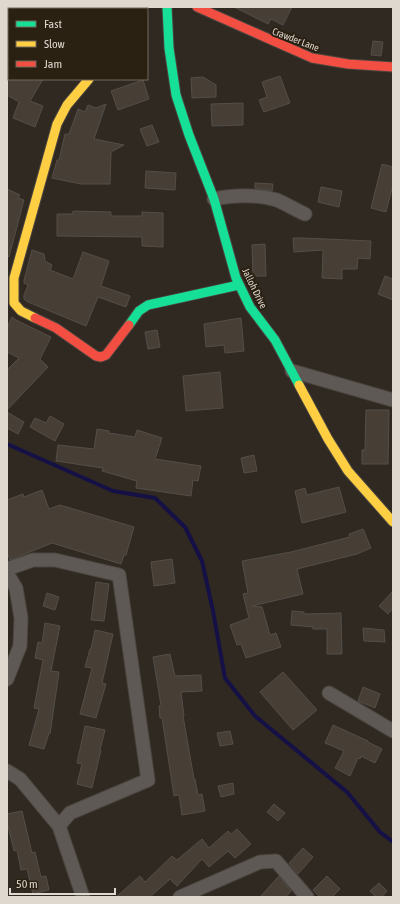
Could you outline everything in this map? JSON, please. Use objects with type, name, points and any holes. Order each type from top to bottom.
[{"type":"street","name":"Jalloh Drive","points":[[167,7],[169,48],[176,95],[189,135],[214,199],[236,278],[250,307],[275,340],[328,439],[348,471],[393,522]]},
{"type":"street","name":"Crawder Lane","points":[[197,7],[312,58],[348,64],[393,67]]},
{"type":"street","points":[[88,80],[67,105],[55,131],[40,178],[14,278],[14,303],[22,311],[56,328],[96,356],[101,357],[106,355],[139,311],[148,305],[240,285]]},
{"type":"street","points":[[214,199],[258,196],[278,201],[305,214]]},
{"type":"street","points":[[292,371],[393,400]]},
{"type":"street","points":[[7,569],[33,560],[55,560],[119,575],[148,780],[70,813],[59,826]]},
{"type":"street","points":[[7,573],[16,588],[22,618],[20,646],[7,679]]},
{"type":"street","points":[[329,693],[393,731]]},
{"type":"street","points":[[7,771],[20,779],[59,826],[83,897]]},
{"type":"street","points":[[180,897],[260,862],[276,861],[306,897]]},
{"type":"building","points":[[234,7],[292,7],[283,25],[271,19],[268,24]]},
{"type":"building","points":[[373,41],[383,42],[381,56],[371,55]]},
{"type":"building","points":[[280,76],[290,103],[264,112],[259,100],[267,97],[262,82]]},
{"type":"building","points":[[203,77],[216,85],[216,97],[192,98],[191,78]]},
{"type":"building","points":[[7,79],[42,80],[30,101],[43,106],[35,127],[13,118],[19,102],[7,95]]},
{"type":"building","points":[[143,80],[149,99],[118,110],[111,91]]},
{"type":"building","points":[[243,103],[243,125],[212,126],[211,104]]},
{"type":"building","points":[[106,104],[94,139],[124,145],[111,152],[110,184],[81,184],[52,178],[57,160],[59,160],[65,134],[69,134],[78,109],[85,112],[88,105],[96,108]]},
{"type":"building","points":[[152,125],[159,142],[147,146],[140,129]]},
{"type":"building","points":[[382,164],[393,167],[393,185],[386,212],[371,208]]},
{"type":"building","points":[[146,171],[176,173],[175,190],[145,188]]},
{"type":"building","points":[[255,183],[273,184],[272,191],[255,188]]},
{"type":"building","points":[[321,187],[342,191],[339,207],[318,202]]},
{"type":"building","points":[[7,189],[20,195],[18,198],[24,200],[9,257],[7,256]]},
{"type":"building","points":[[73,211],[111,212],[111,216],[142,216],[142,212],[163,213],[163,247],[142,246],[142,237],[57,236],[57,214],[73,214]]},
{"type":"building","points":[[293,238],[371,241],[370,259],[358,258],[357,269],[342,269],[342,279],[322,278],[323,250],[294,252]]},
{"type":"building","points":[[265,244],[266,276],[253,276],[252,245]]},
{"type":"building","points":[[32,250],[44,254],[45,261],[52,265],[50,270],[73,279],[83,252],[109,261],[101,286],[130,296],[126,307],[98,297],[86,326],[28,302],[24,299],[28,285],[24,283],[24,280]]},
{"type":"building","points":[[385,276],[393,279],[393,300],[378,294]]},
{"type":"building","points":[[12,317],[51,337],[40,359],[48,367],[7,410],[7,370],[19,358],[7,352],[7,328]]},
{"type":"building","points":[[241,318],[244,351],[225,353],[224,345],[206,347],[204,324]]},
{"type":"building","points":[[157,330],[160,347],[148,349],[145,332]]},
{"type":"building","points":[[220,372],[223,408],[186,411],[183,376]]},
{"type":"building","points":[[366,410],[389,410],[388,464],[362,464],[362,450],[365,450]]},
{"type":"building","points":[[7,412],[24,422],[18,434],[7,428]]},
{"type":"building","points":[[50,416],[64,424],[55,441],[30,427],[35,418],[46,423]]},
{"type":"building","points":[[97,429],[109,431],[109,433],[135,437],[137,430],[162,438],[155,459],[201,466],[198,481],[193,480],[191,496],[136,488],[137,481],[102,471],[103,468],[56,461],[58,445],[94,449]]},
{"type":"building","points":[[254,455],[257,471],[244,473],[241,458]]},
{"type":"building","points":[[339,487],[346,512],[302,523],[295,491],[305,488],[307,495]]},
{"type":"building","points":[[42,490],[49,509],[60,505],[134,527],[126,555],[124,555],[121,564],[52,543],[10,560],[7,553],[7,500],[23,494],[24,497]]},
{"type":"building","points":[[363,529],[371,548],[357,554],[297,569],[303,594],[252,606],[262,607],[270,635],[276,633],[281,647],[246,658],[241,644],[237,645],[230,625],[249,618],[243,594],[248,593],[242,561],[291,552],[350,537],[349,534]]},
{"type":"building","points":[[172,559],[175,583],[154,586],[151,562]]},
{"type":"building","points":[[96,582],[109,584],[104,621],[91,620]]},
{"type":"building","points":[[393,591],[393,608],[388,614],[379,606]]},
{"type":"building","points":[[47,593],[59,597],[55,610],[43,606]]},
{"type":"building","points":[[292,611],[304,612],[304,614],[341,613],[342,654],[327,654],[327,629],[313,629],[313,627],[291,625]]},
{"type":"building","points":[[45,623],[60,626],[51,671],[59,672],[50,734],[49,733],[44,749],[29,745],[39,709],[34,708],[43,660],[35,658],[38,642],[42,643]]},
{"type":"building","points":[[363,628],[384,630],[385,642],[364,641]]},
{"type":"building","points":[[95,630],[113,634],[102,683],[106,684],[96,718],[80,714],[92,668],[85,667]]},
{"type":"building","points":[[170,654],[175,676],[201,675],[202,691],[181,692],[183,716],[194,779],[198,795],[202,794],[205,811],[182,815],[179,795],[174,796],[162,718],[160,718],[159,706],[161,705],[153,657]]},
{"type":"building","points":[[283,672],[317,710],[293,730],[260,692]]},
{"type":"building","points":[[363,687],[380,694],[375,708],[358,701]]},
{"type":"building","points":[[333,725],[382,749],[375,763],[361,756],[360,759],[358,758],[350,776],[335,768],[344,751],[325,743]]},
{"type":"building","points":[[85,726],[105,730],[92,788],[77,784],[82,764],[77,763]]},
{"type":"building","points":[[230,731],[233,744],[220,746],[217,733]]},
{"type":"building","points":[[233,783],[234,794],[221,797],[218,786]]},
{"type":"building","points":[[274,804],[285,813],[278,821],[267,812]]},
{"type":"building","points":[[22,811],[32,853],[35,852],[41,877],[46,876],[49,890],[33,894],[27,869],[21,870],[17,850],[14,851],[7,822],[7,814]]},
{"type":"building","points":[[237,829],[251,844],[235,858],[228,851],[209,867],[202,859],[177,886],[170,879],[150,897],[116,897],[140,876],[145,882],[172,856],[177,860],[202,839],[209,848],[228,831],[231,834]]},
{"type":"building","points":[[303,848],[313,857],[298,874],[289,863]]},
{"type":"building","points":[[279,876],[291,891],[286,897],[260,897]]},
{"type":"building","points":[[327,876],[340,889],[332,897],[320,897],[313,890]]},
{"type":"building","points":[[379,883],[387,891],[382,897],[376,897],[370,891]]},
{"type":"waterway","points":[[7,444],[113,491],[155,498],[185,527],[202,561],[225,678],[255,716],[347,792],[380,832],[393,842]]},
{"type":"traffic: fast","points":[[167,7],[169,48],[176,95],[189,135],[214,199],[236,278],[250,307],[275,340],[299,385]]},
{"type":"traffic: fast","points":[[129,325],[139,311],[148,305],[239,285]]},
{"type":"traffic: slow","points":[[35,318],[21,311],[14,303],[14,278],[57,124],[67,105],[88,80]]},
{"type":"traffic: slow","points":[[299,385],[328,439],[348,471],[393,522]]},
{"type":"traffic: jam","points":[[197,7],[312,58],[348,64],[393,67]]},
{"type":"traffic: jam","points":[[35,318],[56,328],[96,356],[101,357],[106,355],[129,325]]}]
